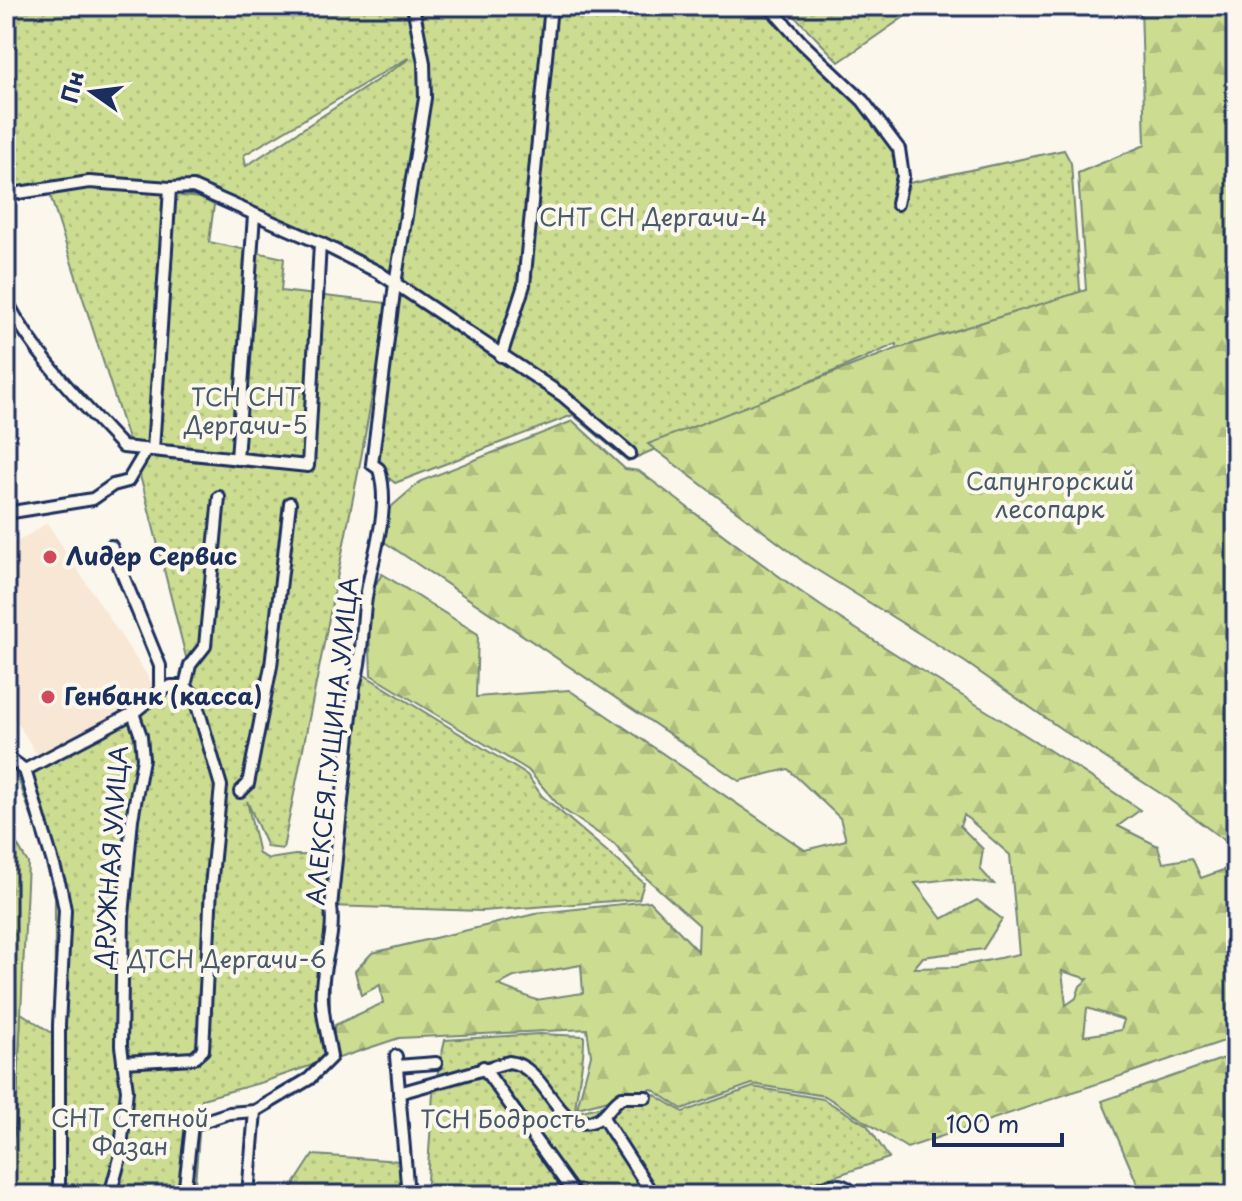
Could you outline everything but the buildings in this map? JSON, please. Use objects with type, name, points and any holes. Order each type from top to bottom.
[{"type":"street","points":[[6,9],[13,6]]},
{"type":"street","name":"АЛЕКСЕЯ ГУЩИНА УЛИЦА","points":[[255,1111],[309,1079],[331,1057],[322,993],[324,969],[334,926],[331,907],[354,686],[359,671],[365,605],[385,502],[379,469],[372,464],[395,284],[425,98],[424,63],[413,6]]},
{"type":"street","points":[[501,356],[524,285],[551,6]]},
{"type":"street","points":[[769,6],[802,43],[863,101],[899,149],[903,176],[897,204]]},
{"type":"street","points":[[6,195],[89,182],[193,187],[378,272],[562,395],[630,453]]},
{"type":"street","points":[[6,513],[93,499],[113,485],[128,481],[150,450],[170,188]]},
{"type":"street","points":[[237,459],[254,215]]},
{"type":"street","points":[[6,300],[19,326],[58,378],[123,447],[308,466],[320,243]]},
{"type":"street","points":[[185,686],[190,665],[205,646],[219,497]]},
{"type":"street","points":[[240,792],[248,784],[271,666],[290,503]]},
{"type":"street","points":[[111,546],[160,666],[160,691]]},
{"type":"street","points":[[25,770],[133,713],[171,686],[185,686],[194,695],[221,786],[211,887],[203,1050],[194,1058],[123,1062]]},
{"type":"street","name":"ДРУЖНАЯ УЛИЦА","points":[[110,1195],[120,1158],[127,1090],[123,1062],[123,916],[132,819],[143,759],[141,736],[133,713]]},
{"type":"street","points":[[6,756],[25,770],[65,910],[59,1025],[59,1195]]},
{"type":"street","points":[[408,1195],[397,1061],[436,1063]]},
{"type":"street","points":[[399,1093],[509,1062],[519,1063],[534,1073],[568,1118],[589,1121],[602,1116],[610,1105],[622,1097],[646,1097]]},
{"type":"street","points":[[483,1067],[575,1195]]},
{"type":"street","points":[[184,1195],[192,1125],[229,1113],[255,1111],[248,1195]]},
{"type":"street","points":[[602,1116],[653,1195]]},
{"type":"street","points":[[803,1195],[834,1184],[850,1189],[854,1195]]},
{"type":"shaded area","points":[[47,523],[156,689],[38,757],[6,703],[6,549]]},
{"type":"green space","points":[[20,6],[763,6],[859,105],[894,150],[909,183],[1064,150],[1071,163],[1082,317],[911,376],[896,344],[628,461],[573,415],[395,483],[368,461],[376,373],[283,849],[267,847],[247,801],[259,854],[269,859],[295,855],[343,856],[361,673],[527,775],[542,796],[644,883],[639,899],[482,911],[330,906],[330,1059],[202,1099],[194,1195],[6,1195],[6,1175],[16,1122],[21,1013],[52,1033],[54,1124],[55,897],[41,844],[15,770],[132,706],[135,722],[136,713],[164,692],[187,689],[218,764],[192,681],[143,486],[49,192],[6,187],[6,12]],"holes":[[[409,59],[246,166],[244,155]],[[209,194],[346,250],[390,273],[386,303],[281,291],[284,258],[209,242],[214,205],[200,198],[181,196]]]},
{"type":"green space","points":[[785,6],[920,6],[839,62]]},
{"type":"green space","name":"Сапунгорский лесопарк","points":[[1141,6],[1236,6],[1236,849],[1166,797],[965,662],[804,562],[648,444],[893,350],[1086,290],[1078,173],[1145,145]]},
{"type":"green space","points":[[573,421],[625,469],[639,471],[821,606],[1140,810],[1118,826],[1158,846],[1163,863],[1192,858],[1201,878],[1226,869],[1236,877],[1236,1037],[907,1148],[825,1096],[752,1084],[682,1109],[652,1089],[577,1108],[591,1055],[587,1029],[399,1038],[327,1062],[335,1025],[383,1003],[380,985],[361,995],[355,971],[372,953],[539,913],[650,901],[698,951],[699,925],[635,868],[614,844],[561,808],[528,770],[371,675],[368,597],[382,574],[478,634],[476,697],[569,690],[805,850],[846,840],[840,818],[788,769],[739,781],[383,541],[384,513],[421,481]],"holes":[[[964,815],[1010,855],[1019,954],[956,967],[914,968],[923,957],[983,949],[1002,919],[977,900],[942,919],[915,883],[951,879],[994,884],[980,869],[983,849],[960,826]],[[581,965],[583,993],[536,1000],[498,985],[514,977]],[[1062,971],[1088,979],[1080,986],[1076,998],[1066,1005]],[[1087,1008],[1124,1020],[1121,1030],[1084,1036]]]},
{"type":"green space","points":[[6,826],[28,863],[16,1122],[6,1175],[8,909]]},
{"type":"green space","name":"ТСН Бодрость","points":[[539,1034],[584,1036],[575,1113],[652,1093],[683,1112],[753,1087],[823,1099],[867,1125],[889,1158],[779,1195],[426,1195],[433,1094],[445,1040]]},
{"type":"green space","points":[[1236,1054],[1236,1195],[1142,1195],[1102,1101]]},
{"type":"green space","points":[[313,1155],[400,1161],[404,1195],[287,1195]]},
{"type":"place","name":"Лидер Сервис","points":[[50,557]]},
{"type":"place","name":"Генбанк (касса)","points":[[48,697]]},
{"type":"park label","name":"СНТ СН Дергачи-4","points":[[653,218]]},
{"type":"park label","name":"ТСН СНТ Дергачи-5","points":[[246,412]]},
{"type":"park label","name":"ДТСН Дергачи-6","points":[[227,960]]},
{"type":"park label","name":"СНТ Степной Фазан","points":[[130,1133]]}]
